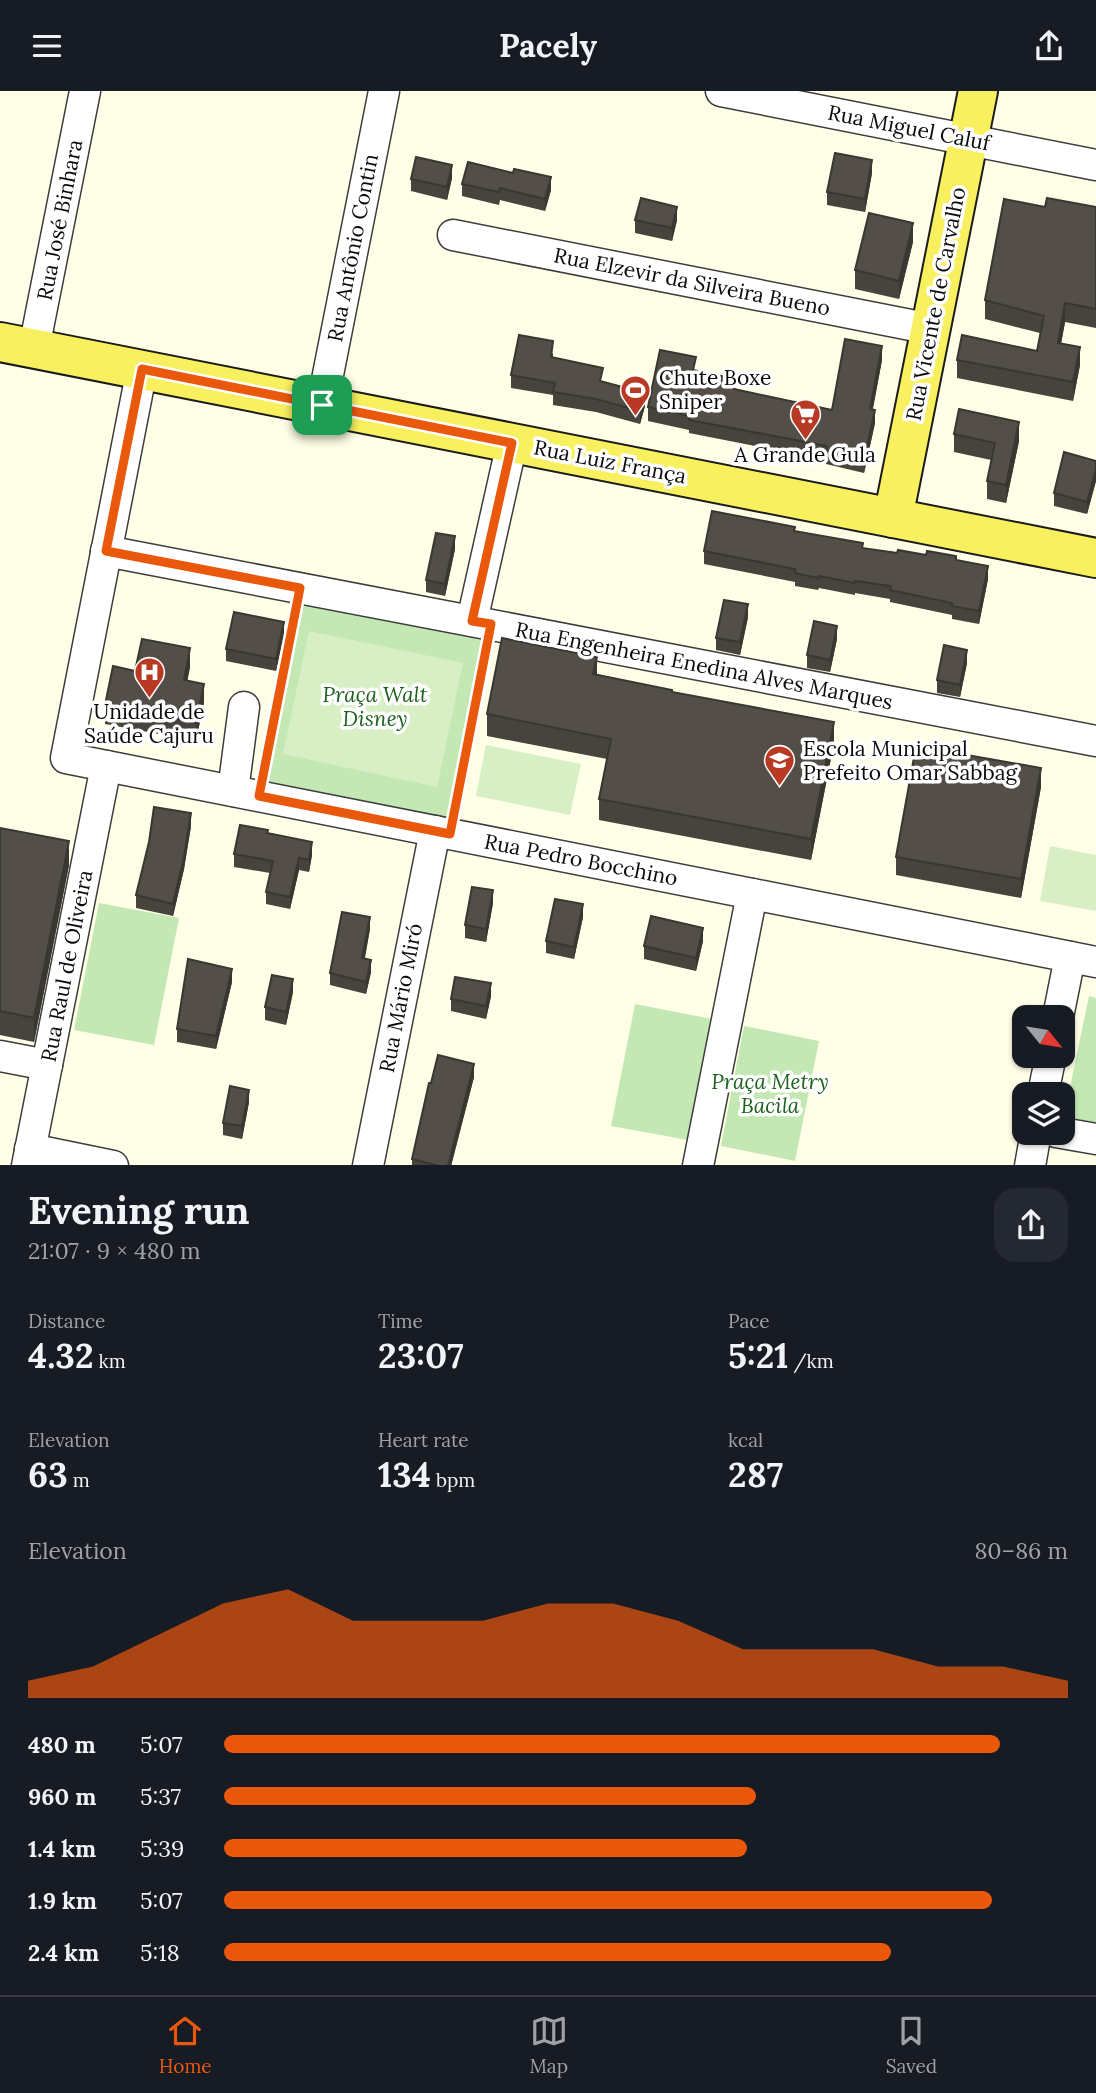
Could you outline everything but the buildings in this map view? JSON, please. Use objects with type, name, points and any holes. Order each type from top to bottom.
[{"type":"main road","name":"Rua Vicente de Carvalho","points":[[894,518],[978,91]]},
{"type":"main road","name":"Rua Luiz França","points":[[17,345],[1096,558]]},
{"type":"street","name":"Rua José Binhara","points":[[17,345],[85,91]]},
{"type":"street","name":"Rua Antônio Contin","points":[[322,405],[384,91]]},
{"type":"street","name":"Rua Miguel Caluf","points":[[721,91],[1096,165]]},
{"type":"street","name":"Rua Elzevir da Silveira Bueno","points":[[453,235],[931,328]]},
{"type":"street","points":[[106,551],[142,369]]},
{"type":"street","points":[[481,623],[512,443]]},
{"type":"street","name":"Rua Engenheira Enedina Alves Marques","points":[[106,551],[1096,741]]},
{"type":"street","name":"Rua Pedro Bocchino","points":[[106,551],[65,758],[1083,959]]},
{"type":"street","points":[[244,707],[232,785],[246,793]]},
{"type":"street","name":"Rua Raul de Oliveira","points":[[28,1157],[106,766]]},
{"type":"street","name":"Rua Mário Miró","points":[[368,1165],[442,832]]},
{"type":"street","points":[[698,1165],[752,894]]},
{"type":"street","points":[[1063,1005],[1083,959]]},
{"type":"street","points":[[0,1056],[47,1065]]},
{"type":"street","points":[[1075,1135],[1096,1139]]},
{"type":"street","points":[[1030,1165],[1034,1145]]},
{"type":"street","points":[[28,1157],[113,1165]]},
{"type":"path","points":[[246,793],[300,588]]},
{"type":"path","points":[[442,832],[481,623]]},
{"type":"green space","name":"Praça Walt Disney","points":[[303,593],[485,627],[447,822],[266,788]]},
{"type":"green space","points":[[309,631],[463,663],[437,787],[283,754]]},
{"type":"green space","points":[[486,745],[581,764],[570,815],[476,796]]},
{"type":"green space","points":[[1050,846],[1096,855],[1096,911],[1040,901]]},
{"type":"green space","points":[[99,903],[179,918],[154,1045],[74,1030]]},
{"type":"green space","points":[[1089,996],[1096,998],[1096,1128],[1075,1124],[1075,1082],[1071,1082]]},
{"type":"green space","points":[[635,1004],[712,1019],[688,1140],[611,1126]]},
{"type":"green space","name":"Praça Metry Bacila","points":[[744,1026],[819,1041],[795,1161],[721,1146]]},
{"type":"place","name":"Chute Boxe Sniper","points":[[636,417]]},
{"type":"place","name":"A Grande Gula","points":[[805,442]]},
{"type":"place","name":"Unidade de Saúde Cajuru","points":[[149,699]]},
{"type":"place","name":"Escola Municipal Prefeito Omar Sabbag","points":[[780,788]]},
{"type":"route","points":[[142,369],[322,405],[512,443],[472,621],[491,624],[450,834],[259,796],[300,588],[106,551],[142,369]]}]
